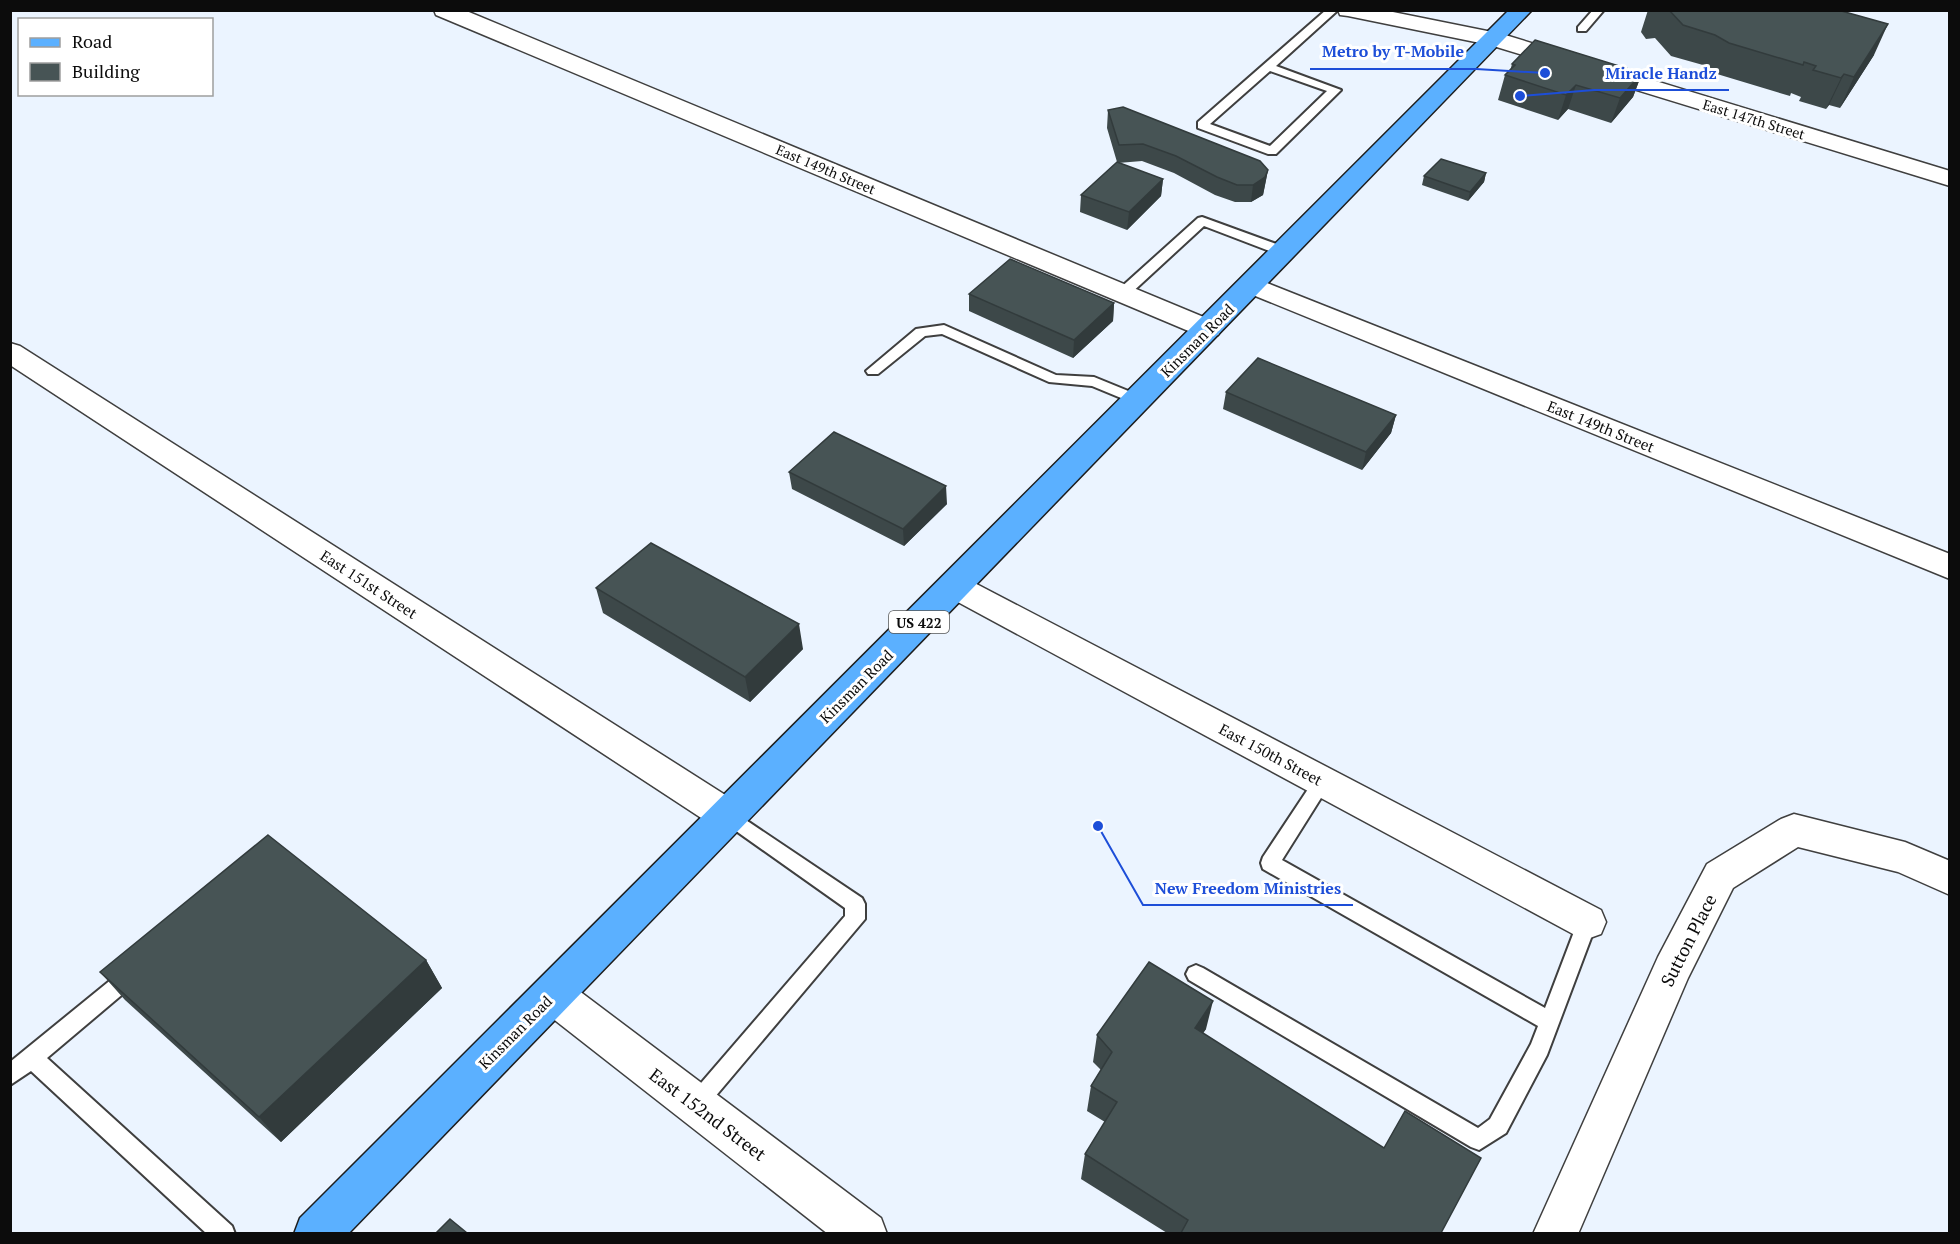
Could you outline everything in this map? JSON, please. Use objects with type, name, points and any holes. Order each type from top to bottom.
[{"type":"main road","name":"Kinsman Road","points":[[316,1233],[1522,10]]},
{"type":"street","name":"East 149th Street","points":[[444,10],[1209,328]]},
{"type":"street","name":"East 147th Street","points":[[1348,10],[1494,39],[1950,179]]},
{"type":"street","name":"East 149th Street","points":[[1252,285],[1950,567]]},
{"type":"street","name":"East 151st Street","points":[[10,352],[728,816]]},
{"type":"street","name":"East 150th Street","points":[[954,586],[1587,922]]},
{"type":"street","name":"Sutton Place","points":[[1555,1233],[1671,970],[1720,876],[1794,830],[1905,858],[1950,879]]},
{"type":"street","name":"East 152nd Street","points":[[552,994],[865,1233]]},
{"type":"lane","points":[[1269,67],[1335,90],[1272,151],[1202,125],[1333,10]]},
{"type":"lane","points":[[1582,29],[1599,10]]},
{"type":"lane","points":[[1123,293],[1202,221],[1285,252]]},
{"type":"lane","points":[[873,371],[921,332],[944,328],[1054,379],[1094,382],[1138,400]]},
{"type":"lane","points":[[1322,782],[1270,863],[1550,1022]]},
{"type":"lane","points":[[696,1104],[855,919],[855,904],[728,816]]},
{"type":"lane","points":[[1196,974],[1479,1140],[1498,1126],[1540,1048],[1587,922]]},
{"type":"lane","points":[[10,1075],[130,976]]},
{"type":"lane","points":[[32,1058],[224,1233]]},
{"type":"building","points":[[1669,10],[1838,10],[1888,24],[1854,77],[1844,74],[1841,78],[1813,70],[1816,66],[1804,62],[1803,65],[1729,43],[1715,35],[1683,25]]},
{"type":"building","points":[[1535,40],[1642,73],[1620,98],[1576,85],[1566,95],[1505,75],[1515,65],[1512,64]]},
{"type":"building","points":[[1123,107],[1260,161],[1268,170],[1265,177],[1253,185],[1237,185],[1176,156],[1143,144],[1119,145],[1108,110]]},
{"type":"building","points":[[1441,159],[1486,173],[1470,192],[1424,176]]},
{"type":"building","points":[[1117,162],[1163,179],[1129,212],[1081,195]]},
{"type":"building","points":[[1010,259],[1114,303],[1074,340],[969,294]]},
{"type":"building","points":[[1258,358],[1396,415],[1366,452],[1226,392]]},
{"type":"building","points":[[834,432],[946,486],[903,529],[789,472]]},
{"type":"building","points":[[651,543],[799,624],[745,677],[596,588]]},
{"type":"building","points":[[268,835],[426,960],[259,1117],[100,972]]},
{"type":"building","points":[[1149,962],[1213,1001],[1195,1028],[1384,1148],[1405,1111],[1481,1158],[1441,1233],[1181,1233],[1188,1220],[1085,1154],[1117,1102],[1091,1086],[1112,1052],[1097,1035]]},
{"type":"building","points":[[450,1219],[467,1233],[436,1233]]},
{"type":"place","name":"Metro by T-Mobile","points":[[1545,73]]},
{"type":"place","name":"Miracle Handz","points":[[1520,96]]},
{"type":"place","name":"New Freedom Ministries","points":[[1098,826]]}]
